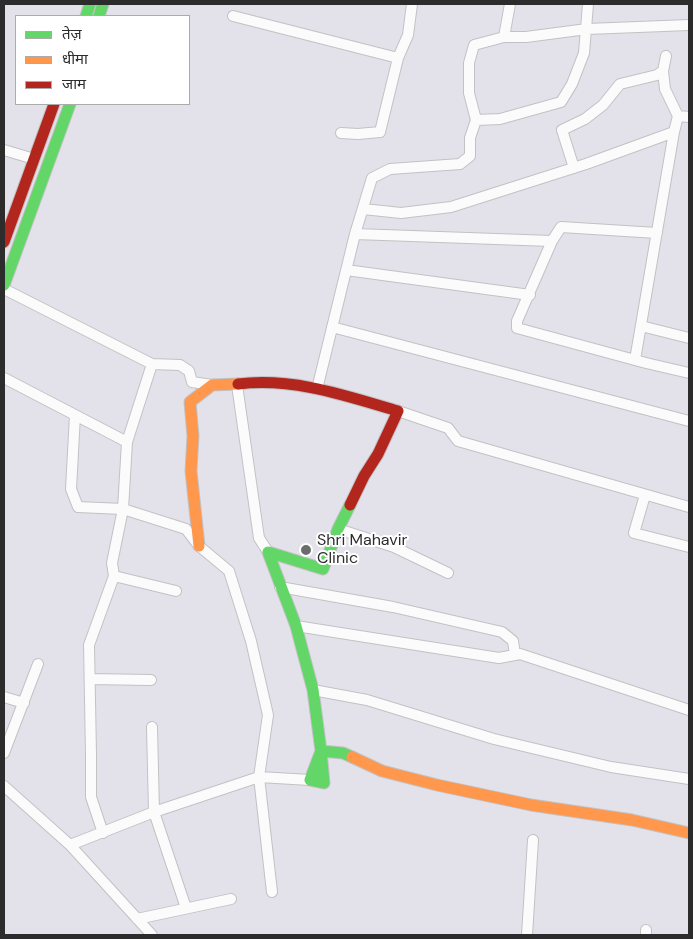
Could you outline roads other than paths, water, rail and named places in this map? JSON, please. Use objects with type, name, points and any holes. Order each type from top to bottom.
[{"type":"street","points":[[340,133],[380,132],[398,58],[408,35],[412,4]]},
{"type":"street","points":[[504,37],[510,4]]},
{"type":"street","points":[[476,120],[500,120],[561,102],[572,84],[584,53],[588,4]]},
{"type":"street","points":[[233,16],[398,58]]},
{"type":"street","points":[[317,389],[355,234],[372,178],[390,169],[460,164],[470,156],[470,138],[476,120],[469,93],[469,64],[474,45],[504,37],[526,37],[587,30],[689,25]]},
{"type":"street","points":[[635,360],[678,116],[665,89],[663,71],[666,56]]},
{"type":"street","points":[[574,168],[562,130],[584,119],[603,105],[620,84],[656,75],[663,71]]},
{"type":"street","points":[[4,242],[54,105]]},
{"type":"street","points":[[70,105],[4,287],[152,364],[180,365],[189,371],[192,382],[212,385],[237,385],[258,382],[317,389],[398,411],[448,428],[458,441],[689,507]]},
{"type":"street","points":[[678,116],[689,116]]},
{"type":"street","points":[[363,209],[401,213],[451,207],[574,168],[674,132]]},
{"type":"street","points":[[4,150],[34,160]]},
{"type":"street","points":[[657,233],[561,227],[552,241],[530,295],[517,320],[517,328],[689,373]]},
{"type":"street","points":[[355,234],[552,241]]},
{"type":"street","points":[[346,270],[530,295]]},
{"type":"street","points":[[641,326],[689,338]]},
{"type":"street","points":[[332,327],[689,421]]},
{"type":"street","points":[[103,833],[90,797],[92,756],[89,645],[114,576],[112,563],[123,510],[127,442],[152,364]]},
{"type":"street","points":[[4,378],[127,442]]},
{"type":"street","points":[[199,546],[192,471],[190,402],[212,385]]},
{"type":"street","points":[[70,845],[154,812],[258,777],[310,780],[321,751],[313,690],[296,626],[268,552],[259,538],[237,385]]},
{"type":"street","points":[[268,552],[323,569],[338,529],[364,476],[378,454],[398,411]]},
{"type":"street","points":[[75,415],[71,489],[78,507],[123,510],[186,529],[199,546],[229,572],[251,641],[268,715],[258,777],[272,892]]},
{"type":"street","points":[[645,495],[634,533],[689,547]]},
{"type":"street","points":[[338,529],[394,548],[448,573]]},
{"type":"street","points":[[114,576],[176,591]]},
{"type":"street","points":[[280,587],[393,607],[502,632],[513,641],[515,655]]},
{"type":"street","points":[[296,626],[499,658],[520,654],[688,706]]},
{"type":"street","points":[[4,753],[38,664]]},
{"type":"street","points":[[90,679],[151,680]]},
{"type":"street","points":[[313,690],[367,700],[494,740],[611,767],[689,779]]},
{"type":"street","points":[[4,697],[24,703]]},
{"type":"street","points":[[152,727],[154,812],[186,908]]},
{"type":"street","points":[[321,751],[343,753],[382,771],[437,785],[531,805],[632,820],[689,833]]},
{"type":"street","points":[[4,786],[70,845],[152,935]]},
{"type":"street","points":[[527,935],[533,840]]},
{"type":"street","points":[[137,919],[231,899]]},
{"type":"place","name":"Shri Mahavir Clinic","points":[[306,550]]}]
